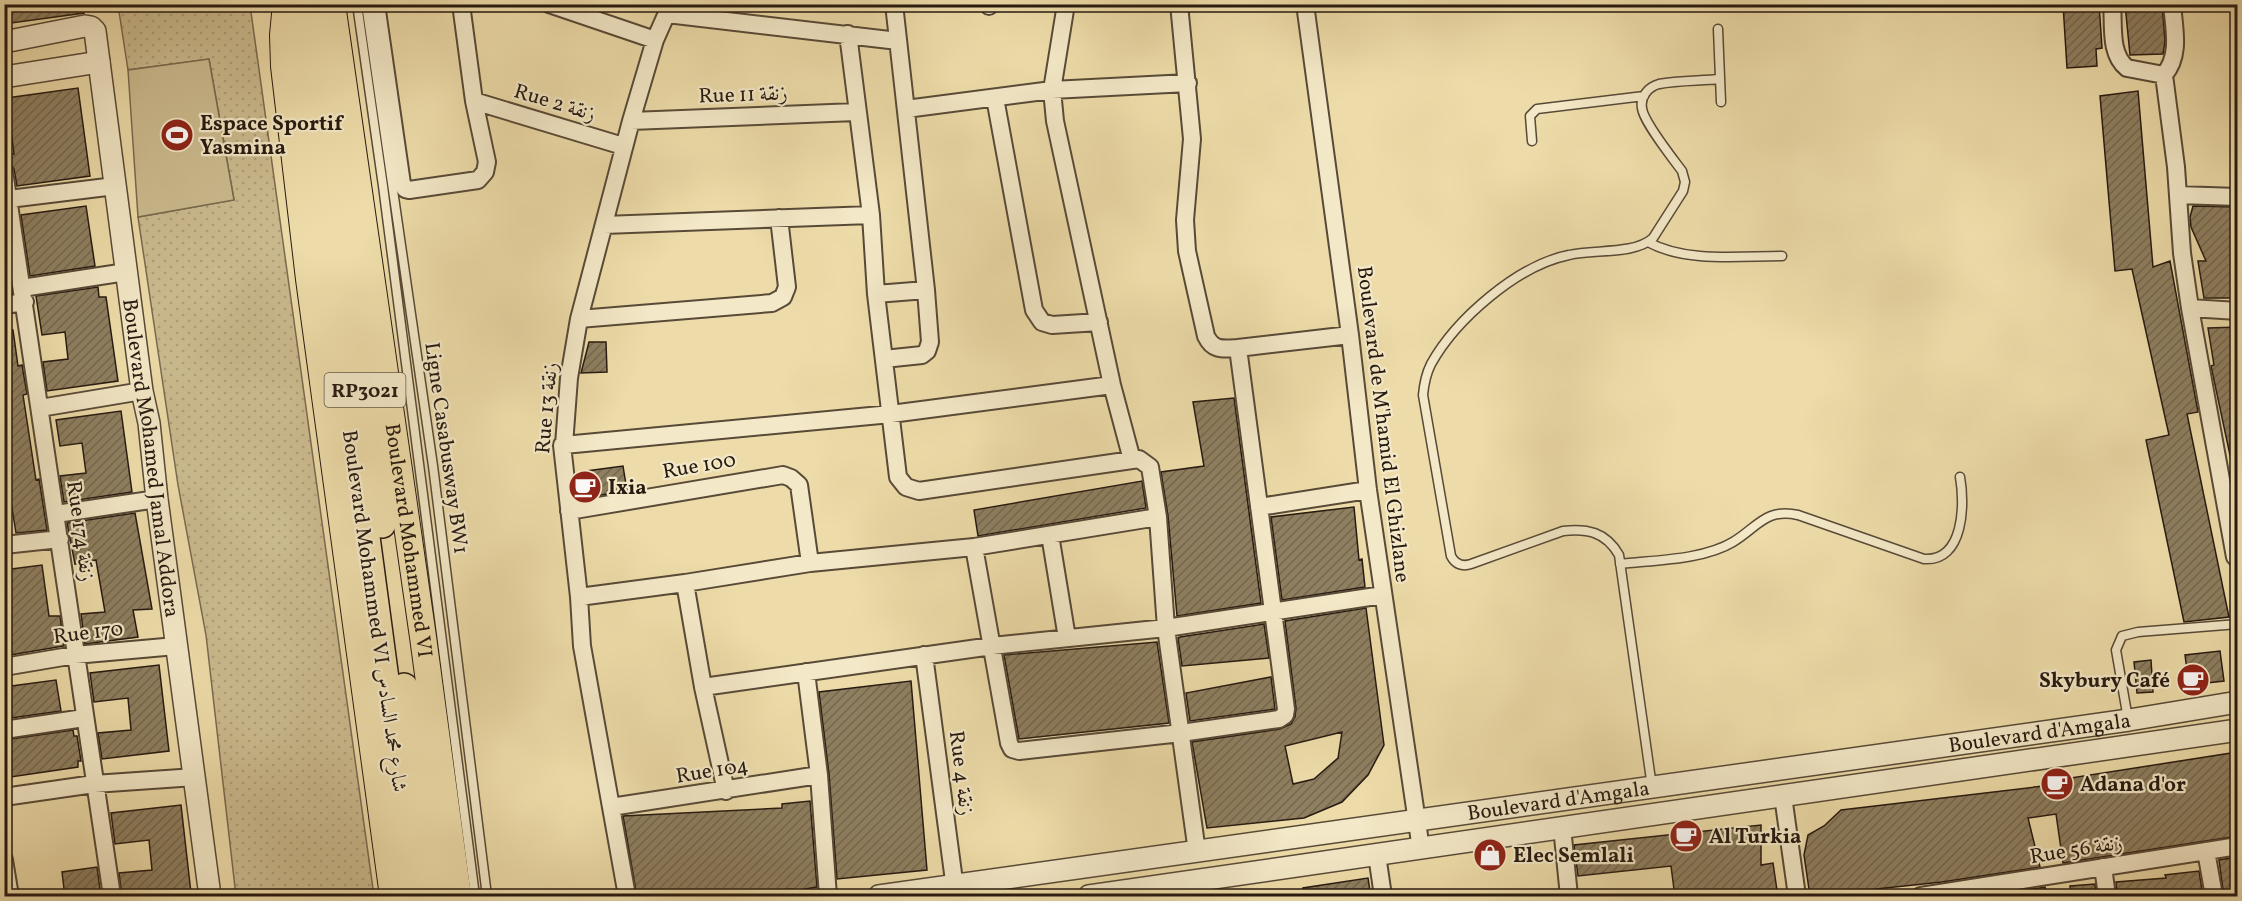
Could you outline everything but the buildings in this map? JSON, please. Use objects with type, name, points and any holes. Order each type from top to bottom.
[{"type":"highway","name":"Boulevard Mohammed VI شارع محمد السادس","points":[[292,4],[386,628],[434,897]]},
{"type":"highway","name":"Boulevard Mohammed VI شارع محمد السادس","points":[[316,4],[414,897]]},
{"type":"main road","points":[[286,4],[283,35],[284,66],[309,279],[393,897]]},
{"type":"main road","name":"Boulevard Mohammed VI","points":[[332,4],[458,897]]},
{"type":"street","points":[[376,4],[402,184],[405,189],[409,190],[478,180],[485,172],[487,162],[474,101],[460,4]]},
{"type":"street","points":[[884,359],[922,355],[927,351],[930,342],[894,4]]},
{"type":"street","points":[[1066,4],[1052,90],[1055,121],[1112,385],[1132,460]]},
{"type":"street","points":[[1179,4],[1192,139],[1185,220],[1187,251],[1210,345],[1219,350],[1350,335]]},
{"type":"street","name":"Boulevard de M'hamid El Ghizlane","points":[[1305,4],[1350,335],[1368,490],[1421,849]]},
{"type":"street","points":[[2112,4],[2115,53],[2123,64],[2127,68],[2164,75]]},
{"type":"street","points":[[2172,4],[2175,52],[2174,60],[2164,75],[2176,167],[2182,253],[2235,557],[2238,559]]},
{"type":"street","points":[[550,5],[655,40]]},
{"type":"street","points":[[669,9],[898,41]]},
{"type":"street","name":"Rue 13 زنقة","points":[[627,897],[582,646],[579,597],[562,445],[564,445],[569,378],[579,320],[623,146],[655,40],[669,9]]},
{"type":"street","name":"Boulevard Mohamed Jamal Addora","points":[[4,42],[85,26],[91,27],[95,32],[142,391],[149,423],[210,897]]},
{"type":"street","points":[[848,34],[856,112],[871,215],[876,294],[898,477],[906,488],[913,490],[1139,459],[1150,467],[1158,517],[1166,628],[1197,852]]},
{"type":"street","points":[[4,77],[99,62]]},
{"type":"street","points":[[906,109],[1052,90],[1188,83]]},
{"type":"street","points":[[995,98],[1034,310],[1042,322],[1052,326],[1099,322]]},
{"type":"street","name":"Rue 2 زنقة","points":[[474,101],[623,146]]},
{"type":"street","name":"Rue 11 زنقة","points":[[631,121],[856,112]]},
{"type":"street","name":"Rue 174 زنقة","points":[[4,171],[112,897]]},
{"type":"street","points":[[9,199],[115,186]]},
{"type":"street","points":[[2178,195],[2238,197]]},
{"type":"street","points":[[604,225],[871,215]]},
{"type":"street","points":[[579,320],[772,303],[783,297],[787,287],[779,218]]},
{"type":"street","points":[[4,305],[23,295],[126,272]]},
{"type":"street","points":[[876,294],[926,290]]},
{"type":"street","points":[[2190,309],[2238,311]]},
{"type":"street","points":[[974,547],[1009,743],[1012,749],[1018,751],[1181,733],[1271,721],[1285,715],[1274,611],[1238,348]]},
{"type":"street","points":[[564,445],[891,414],[1112,385]]},
{"type":"street","points":[[40,408],[142,391]]},
{"type":"street","name":"Rue 100","points":[[570,511],[783,475],[798,484],[810,563]]},
{"type":"street","points":[[1259,507],[1368,490]]},
{"type":"street","points":[[56,513],[157,499]]},
{"type":"street","points":[[579,597],[810,563],[974,547],[1158,517]]},
{"type":"street","points":[[1050,535],[1067,638]]},
{"type":"street","points":[[4,545],[60,539]]},
{"type":"street","points":[[685,583],[703,687],[726,791]]},
{"type":"street","points":[[703,687],[992,646],[1166,628],[1383,595]]},
{"type":"street","name":"Rue 170","points":[[4,667],[75,655],[176,645]]},
{"type":"street","name":"Rue 4 زنقة","points":[[924,655],[955,891]]},
{"type":"street","points":[[806,672],[819,775],[828,897]]},
{"type":"street","name":"Boulevard d'Amgala","points":[[879,897],[955,891],[1197,852],[2128,720],[2238,702]]},
{"type":"street","points":[[4,730],[84,718]]},
{"type":"street","name":"Boulevard d'Amgala","points":[[1089,897],[1167,891],[1377,855],[1562,827],[2238,730]]},
{"type":"street","name":"Rue 104","points":[[611,807],[819,775]]},
{"type":"street","points":[[4,797],[94,784],[195,777]]},
{"type":"street","points":[[1652,787],[1656,815]]},
{"type":"street","points":[[1783,796],[1797,897]]},
{"type":"street","points":[[1562,827],[1569,897]]},
{"type":"street","name":"Rue 56 زنقة","points":[[1921,897],[2238,846]]},
{"type":"street","points":[[2206,851],[2214,897]]},
{"type":"street","points":[[1377,855],[1383,897]]},
{"type":"street","points":[[4,860],[10,897]]},
{"type":"street","points":[[2103,867],[2107,897]]},
{"type":"lane","name":"Ligne Casabusway BW1","points":[[357,4],[475,897]]},
{"type":"lane","name":"Ligne Casabusway BW1","points":[[366,4],[433,466],[487,897]]},
{"type":"lane","points":[[1718,29],[1721,102]]},
{"type":"lane","points":[[1652,787],[1619,555],[1610,542],[1585,529],[1563,531],[1466,566],[1456,563],[1451,556],[1423,395],[1426,375],[1447,342],[1482,306],[1515,278],[1555,258],[1582,252],[1635,247],[1648,242],[1683,191],[1685,182],[1682,171],[1643,114],[1644,96],[1651,88],[1661,84],[1720,79]]},
{"type":"lane","points":[[1532,141],[1530,116],[1537,109],[1644,96]]},
{"type":"lane","points":[[1648,242],[1666,251],[1689,255],[1782,256]]},
{"type":"lane","points":[[1620,564],[1712,551],[1732,542],[1763,519],[1780,513],[1798,515],[1924,559],[1937,558],[1949,550],[1959,529],[1962,501],[1960,477]]},
{"type":"lane","points":[[2128,720],[2116,650],[2122,636],[2138,632],[2238,624]]},
{"type":"shaded area","points":[[118,5],[250,5],[374,896],[236,896],[206,635],[178,485],[138,217],[234,200],[209,59],[128,70]]},
{"type":"shaded area","name":"Espace Sportif Yasmina","points":[[209,59],[234,200],[138,217],[128,70]]},
{"type":"place","name":"Espace Sportif Yasmina","points":[[177,135]]},
{"type":"place","name":"Ixia","points":[[585,487]]},
{"type":"place","name":"Skybury Café","points":[[2193,680]]},
{"type":"place","name":"Adana d'or","points":[[2057,784]]},
{"type":"place","name":"Al Turkia","points":[[1686,836]]},
{"type":"place","name":"Elec Semlali","points":[[1490,855]]}]
